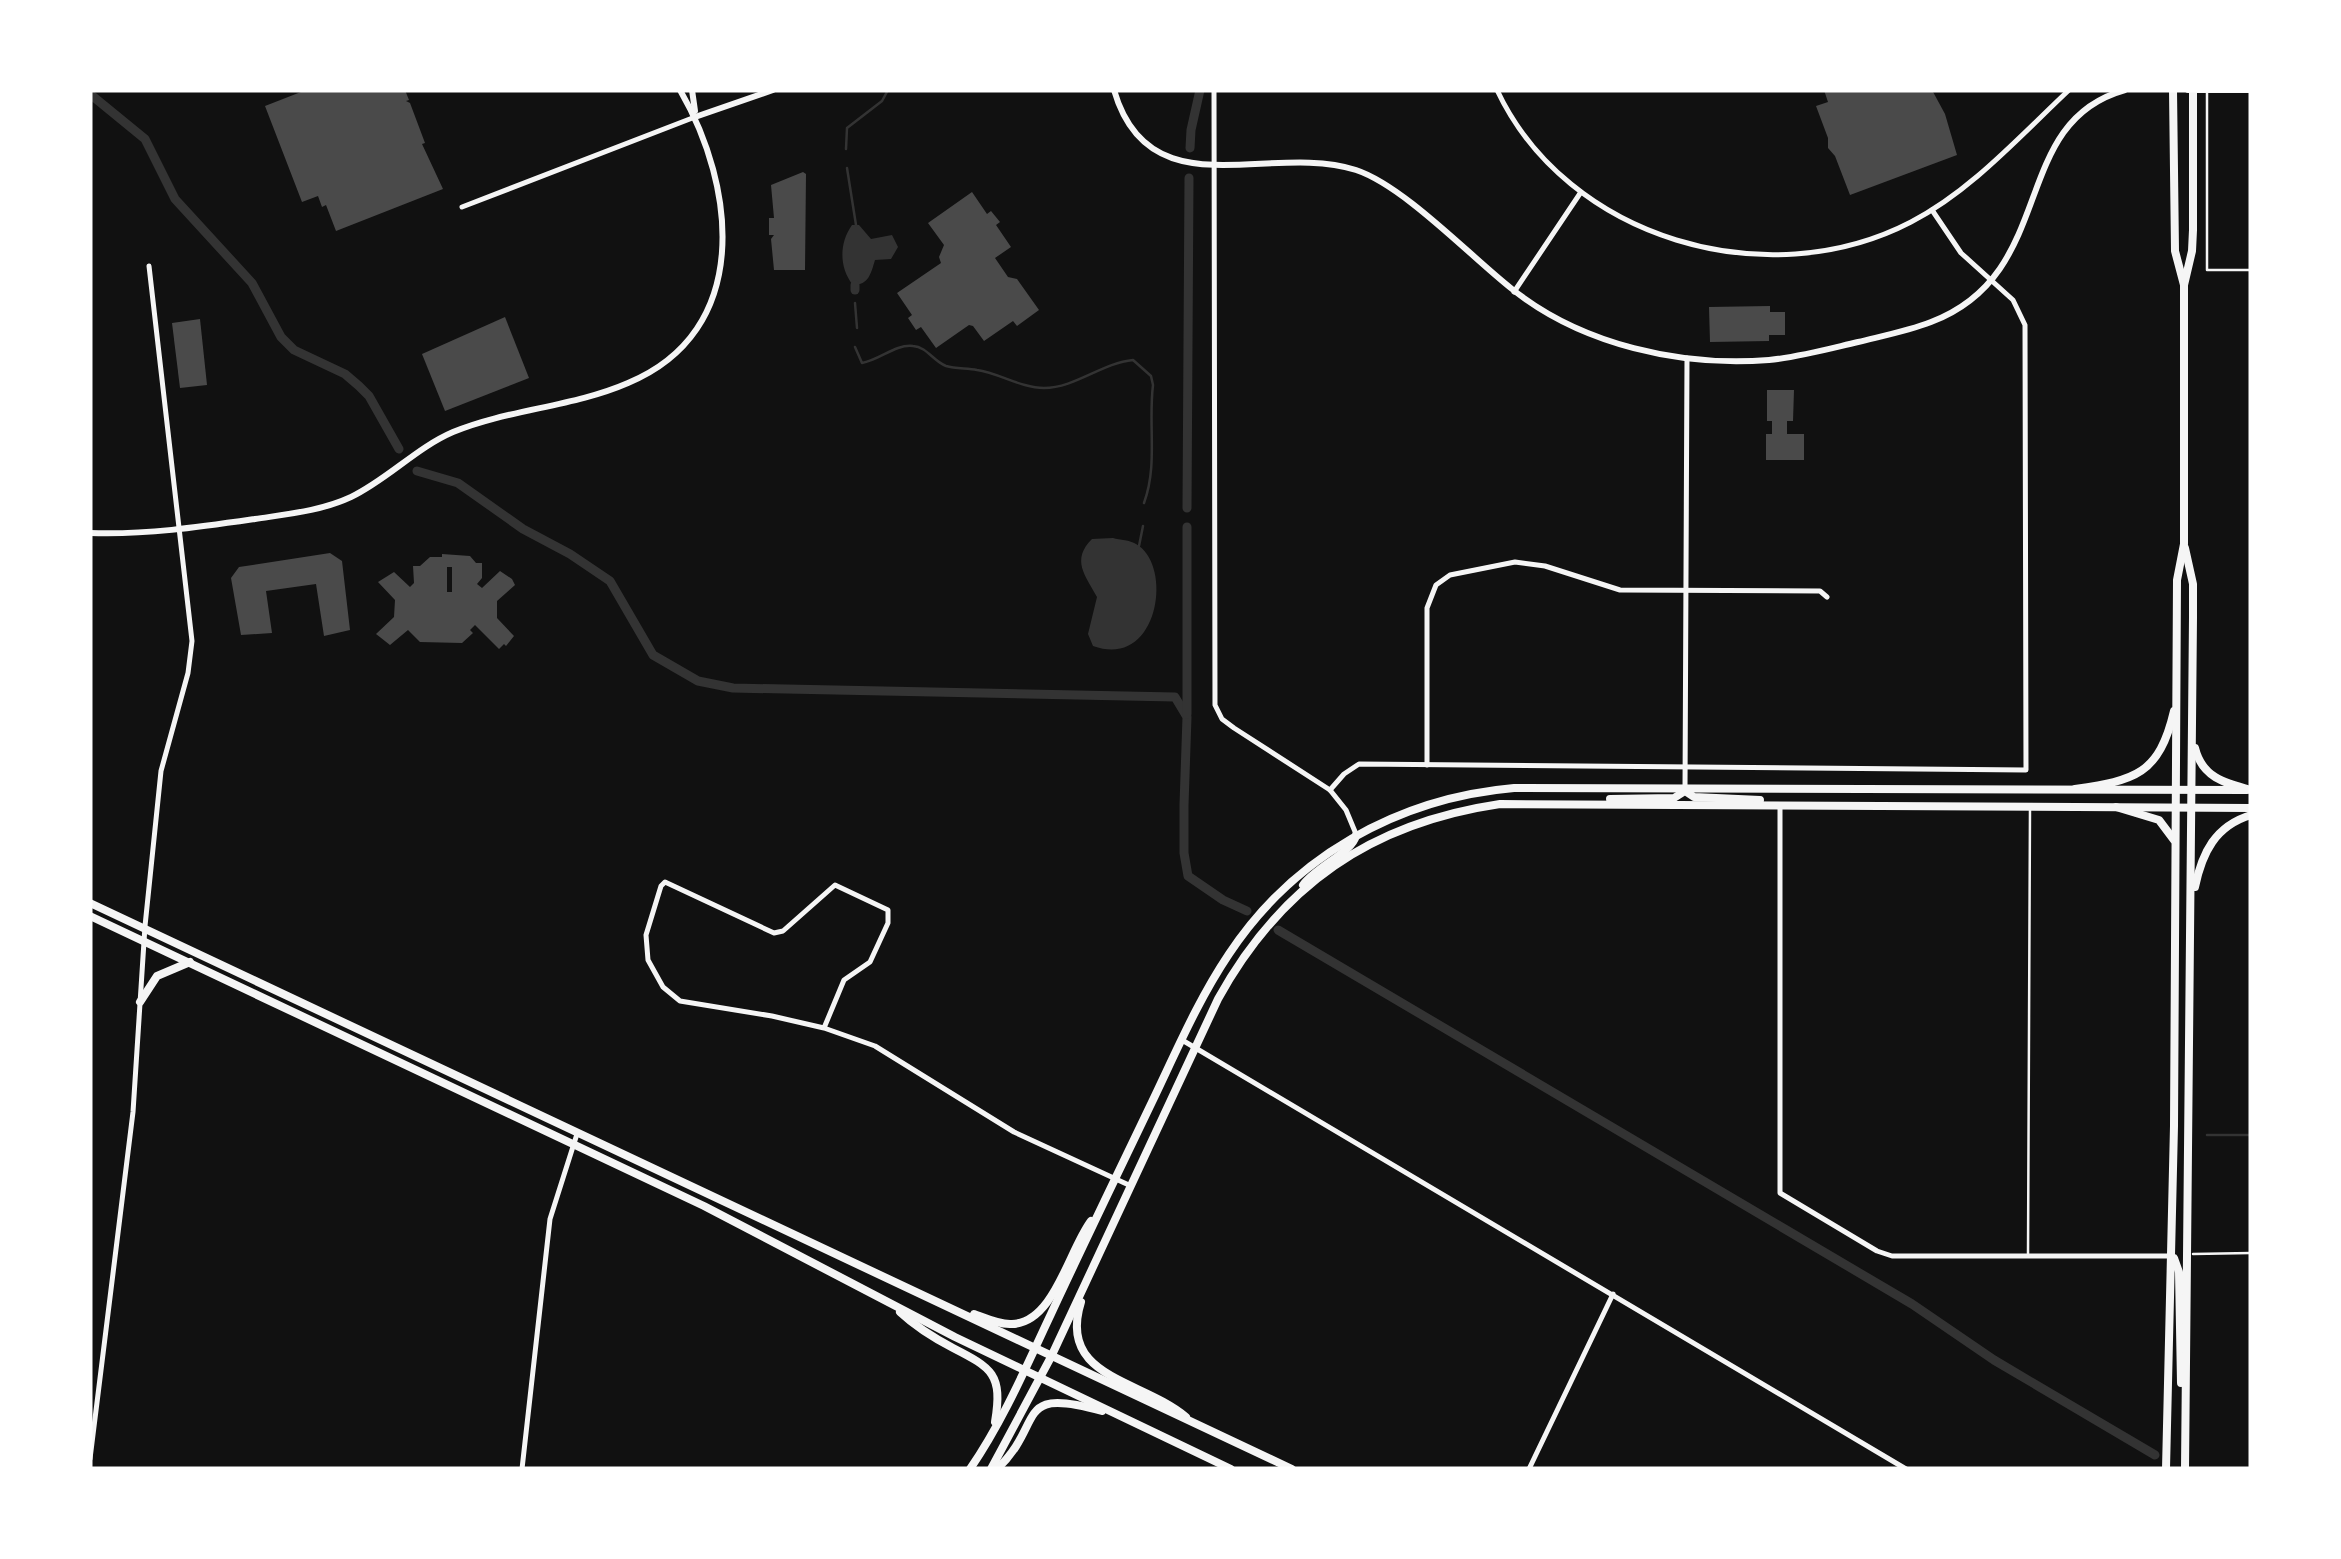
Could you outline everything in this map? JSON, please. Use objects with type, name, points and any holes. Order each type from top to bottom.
[{"type":"main road","points":[[2173,90],[2175,251],[2184,284]]},
{"type":"main road","points":[[2166,1469],[2172,1256],[2177,580],[2184,544],[2184,284],[2192,251],[2192,90]]},
{"type":"main road","points":[[2184,544],[2193,584],[2185,1469]]},
{"type":"main road","points":[[2075,789],[2125,781],[2150,766],[2166,738],[2177,696]]},
{"type":"main road","points":[[2192,739],[2205,772],[2251,790]]},
{"type":"main road","points":[[970,1469],[1025,1370],[1182,1040],[1227,956],[1251,923],[1302,871],[1356,834],[1411,810],[1496,790],[2251,790]]},
{"type":"main road","points":[[1591,804],[1619,798],[1677,798],[1686,790]]},
{"type":"main road","points":[[1686,790],[1694,796],[1780,804]]},
{"type":"main road","points":[[1298,893],[1370,843],[1434,817],[1500,804],[2251,808]]},
{"type":"main road","points":[[2116,807],[2159,820],[2168,828],[2176,846]]},
{"type":"main road","points":[[2191,906],[2212,840],[2228,825],[2251,816]]},
{"type":"main road","points":[[994,1469],[1237,965],[1313,873],[1352,846],[1356,834]]},
{"type":"main road","points":[[90,902],[1292,1469]]},
{"type":"main road","points":[[90,916],[704,1206],[893,1306],[1230,1469]]},
{"type":"main road","points":[[140,1002],[156,976],[190,962]]},
{"type":"main road","points":[[947,1306],[1003,1323],[1032,1319],[1046,1306],[1080,1235],[1098,1215]]},
{"type":"main road","points":[[2172,1256],[2180,1272],[2179,1367],[2186,1402]]},
{"type":"main road","points":[[1089,1275],[1075,1326],[1081,1352],[1096,1366],[1182,1412],[1193,1423]]},
{"type":"main road","points":[[893,1306],[933,1337],[988,1368],[996,1384],[997,1401],[989,1437]]},
{"type":"main road","points":[[994,1469],[1007,1460],[1034,1414],[1046,1404],[1066,1402],[1120,1416]]},
{"type":"street","points":[[680,90],[695,117]]},
{"type":"street","points":[[90,533],[182,530],[331,505],[362,491],[456,431],[620,387],[667,360],[691,337],[703,318],[722,264],[720,203],[695,117],[692,90]]},
{"type":"street","points":[[462,206],[773,90]]},
{"type":"street","points":[[1114,90],[1128,125],[1143,142],[1174,161],[1330,165],[1368,175],[1398,194],[1514,292],[1546,312],[1630,347],[1730,361],[1788,358],[1902,331],[1952,312],[1992,282],[2017,243],[2058,137],[2090,105],[2126,90]]},
{"type":"street","points":[[1214,90],[1213,691],[1222,719],[1330,790],[1346,810],[1356,834]]},
{"type":"street","points":[[1497,90],[1535,153],[1581,192],[1626,219],[1673,240],[1757,256],[1842,248],[1888,232],[1932,210],[1968,184],[2069,90]]},
{"type":"street","points":[[2192,90],[2251,90]]},
{"type":"street","points":[[1514,292],[1581,192]]},
{"type":"street","points":[[1330,790],[1359,764],[2026,770],[2025,325],[2013,300],[1961,253],[1932,210]]},
{"type":"street","points":[[90,1459],[133,1112],[145,926],[163,758],[191,653],[182,530],[149,266]]},
{"type":"street","points":[[1686,790],[1687,358]]},
{"type":"street","points":[[1427,764],[1427,608],[1431,592],[1442,580],[1515,562],[1545,566],[1605,588],[1820,591],[1827,597]]},
{"type":"street","points":[[1780,804],[1780,1194],[1888,1255],[2172,1256]]},
{"type":"street","points":[[824,1028],[844,980],[870,962],[888,923],[888,910],[836,885],[782,931],[774,933],[665,882],[646,935],[648,960],[663,987],[680,1001],[824,1028],[893,1054],[1014,1132],[1131,1187]]},
{"type":"street","points":[[1182,1040],[1906,1469]]},
{"type":"street","points":[[522,1469],[550,1219],[578,1131]]},
{"type":"street","points":[[1530,1469],[1612,1294]]},
{"type":"lane","points":[[2207,92],[2207,270],[2251,270]]},
{"type":"lane","points":[[2028,1256],[2030,807]]},
{"type":"path","points":[[2202,1254],[2251,1254]]},
{"type":"shaded area","points":[[852,225],[859,225],[871,239],[892,235],[898,247],[891,259],[875,260],[866,281],[853,285],[842,255]]},
{"type":"shaded area","points":[[1092,539],[1134,543],[1148,555],[1155,572],[1156,592],[1154,612],[1146,630],[1133,643],[1115,649],[1093,646],[1088,634],[1097,597],[1081,561]]},
{"type":"building","points":[[306,90],[405,90],[425,143],[422,144],[443,189],[336,231],[318,196],[302,202],[265,106]]},
{"type":"building","points":[[1824,90],[1932,90],[1945,114],[1957,155],[1850,195],[1828,148],[1816,106],[1828,102]]},
{"type":"building","points":[[803,172],[805,270],[774,270],[774,235],[769,235],[769,218],[774,218],[771,185]]},
{"type":"building","points":[[972,192],[987,214],[991,211],[1000,222],[996,225],[1011,247],[995,258],[1008,277],[1017,279],[1039,310],[1017,326],[1013,321],[984,341],[969,325],[936,348],[921,327],[916,330],[908,318],[912,315],[897,293],[941,263],[944,245],[928,223]]},
{"type":"building","points":[[1770,306],[1770,312],[1785,312],[1785,335],[1769,335],[1769,341],[1710,342],[1709,307]]},
{"type":"building","points":[[505,317],[529,378],[445,411],[422,354]]},
{"type":"building","points":[[200,319],[207,385],[180,388],[172,323]]},
{"type":"building","points":[[1767,390],[1794,390],[1793,421],[1787,421],[1787,434],[1804,434],[1804,460],[1766,460],[1766,434],[1772,434],[1772,421],[1767,421]]},
{"type":"building","points":[[330,553],[342,561],[350,630],[324,636],[316,584],[266,591],[272,633],[241,635],[231,578],[239,567]]},
{"type":"building","points":[[470,556],[476,563],[482,563],[482,578],[477,584],[482,588],[500,571],[512,579],[515,585],[497,601],[497,618],[514,636],[506,646],[499,649],[475,625],[470,630],[473,633],[462,643],[420,642],[408,630],[390,645],[376,634],[394,617],[395,600],[378,582],[394,572],[410,587],[414,583],[413,566],[420,566],[430,557]],"holes":[[[447,567],[452,567],[452,592],[447,592]]]},
{"type":"waterway","points":[[846,149],[847,128],[882,101],[888,90]]},
{"type":"waterway","points":[[1190,148],[1200,90]]},
{"type":"waterway","points":[[90,94],[145,139],[175,199],[252,283],[281,337],[294,350],[345,374],[359,386],[369,396],[399,449]]},
{"type":"waterway","points":[[847,168],[856,225]]},
{"type":"waterway","points":[[1187,508],[1189,178]]},
{"type":"waterway","points":[[855,285],[855,290]]},
{"type":"waterway","points":[[855,303],[857,328]]},
{"type":"waterway","points":[[855,347],[862,363],[900,347],[913,346],[946,366],[1044,388],[1067,384],[1133,360],[1151,376],[1153,385],[1151,474],[1144,503]]},
{"type":"waterway","points":[[417,471],[458,483],[523,529],[610,581],[653,655],[698,681],[733,688],[1175,697],[1187,717],[1184,853],[1188,876],[1247,911]]},
{"type":"waterway","points":[[1139,546],[1143,526]]},
{"type":"waterway","points":[[1187,527],[1187,714]]},
{"type":"waterway","points":[[1278,930],[1912,1304],[1994,1360],[2155,1455]]},
{"type":"waterway","points":[[2207,1135],[2251,1135]]}]
